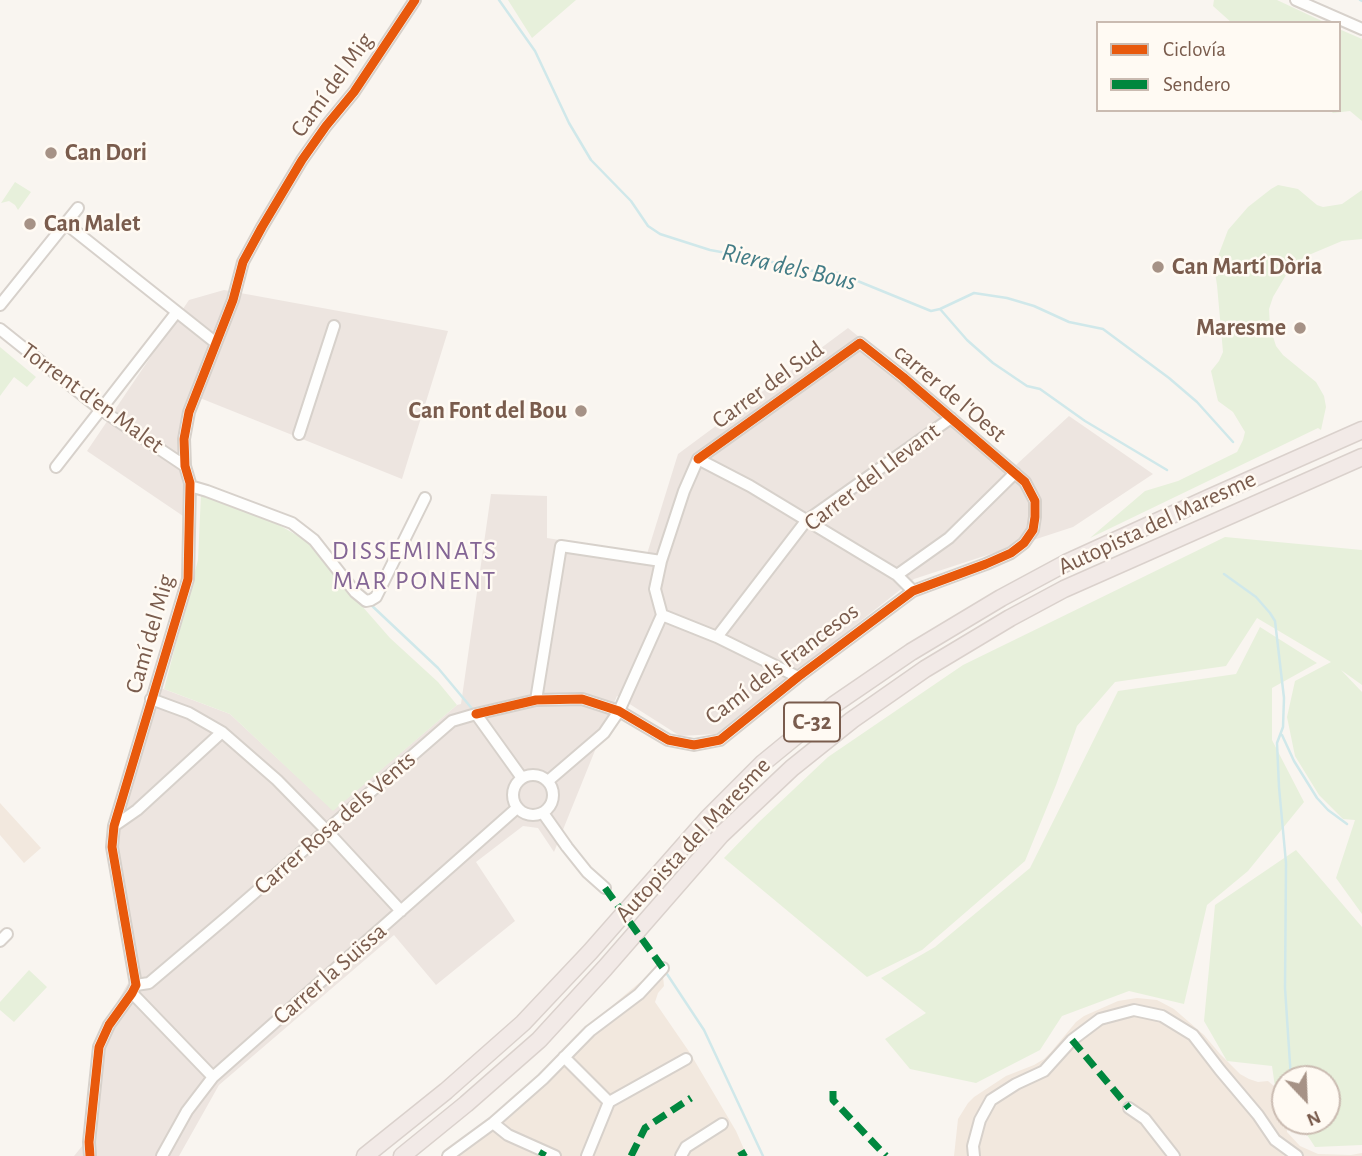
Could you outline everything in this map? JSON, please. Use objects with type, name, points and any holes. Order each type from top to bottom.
[{"type":"highway","name":"Autopista del Maresme","points":[[365,1156],[446,1091],[523,1023],[590,952],[707,819],[763,763],[835,704],[911,652],[1066,563],[1362,430]]},
{"type":"highway","name":"Autopista del Maresme","points":[[402,1156],[539,1040],[721,835],[792,768],[852,720],[925,669],[1064,589],[1362,457]]},
{"type":"street","name":"Camí del Mig","points":[[134,989],[112,847],[114,825],[188,579],[190,486],[185,466],[184,439],[189,412],[233,300],[243,262],[262,227],[302,160],[354,92],[415,0]]},
{"type":"street","points":[[1296,0],[1362,29]]},
{"type":"street","points":[[0,305],[78,208]]},
{"type":"street","points":[[65,223],[216,343]]},
{"type":"street","points":[[56,467],[176,313]]},
{"type":"street","points":[[299,434],[334,326]]},
{"type":"street","name":"Torrent d'en Malet","points":[[0,329],[100,409],[185,466]]},
{"type":"street","name":"carrer de l'Oest","points":[[860,343],[1015,473]]},
{"type":"street","name":"Carrer del Sud","points":[[698,459],[860,343]]},
{"type":"street","name":"Carrer del Llevant","points":[[717,638],[806,521],[951,418]]},
{"type":"street","points":[[548,781],[604,733],[619,711],[662,615],[655,589],[661,561],[684,491],[698,459],[750,486],[897,575],[913,591]]},
{"type":"street","points":[[897,575],[949,538],[1015,473]]},
{"type":"street","name":"Camí dels Francesos","points":[[476,714],[536,700],[582,699],[619,711],[668,740],[694,745],[720,740],[798,677],[913,591],[986,564],[1024,543],[1033,530],[1035,501],[1025,482],[1015,473]]},
{"type":"street","points":[[190,486],[292,523],[314,540],[355,592],[366,601],[376,597],[425,498]]},
{"type":"street","points":[[536,700],[561,546],[661,561]]},
{"type":"street","points":[[662,615],[798,677]]},
{"type":"street","points":[[151,699],[189,713],[222,733],[277,779],[401,911]]},
{"type":"street","points":[[476,714],[522,778]]},
{"type":"street","name":"Carrer Rosa dels Vents","points":[[134,989],[149,983],[452,721],[476,714]]},
{"type":"street","points":[[114,825],[137,810],[222,733]]},
{"type":"street","points":[[528,775],[548,781],[553,798],[550,807],[536,815],[522,813],[513,802],[513,789],[517,783],[528,775]]},
{"type":"street","name":"Carrer la Suïssa","points":[[162,1156],[187,1111],[213,1077],[517,808]]},
{"type":"street","points":[[543,813],[580,864],[605,888]]},
{"type":"street","points":[[447,1156],[493,1123],[543,1079],[590,1031],[639,994],[663,968]]},
{"type":"street","points":[[90,1156],[99,1048],[109,1025],[134,989],[213,1077]]},
{"type":"street","points":[[974,1156],[980,1120],[991,1100],[1044,1071],[1072,1040],[1100,1019],[1135,1010],[1162,1016],[1193,1035],[1276,1140],[1297,1156]]},
{"type":"street","points":[[564,1057],[609,1102]]},
{"type":"street","points":[[587,1156],[609,1102],[686,1059]]},
{"type":"street","points":[[1129,1108],[1144,1119],[1174,1156]]},
{"type":"street","points":[[493,1123],[508,1135],[555,1156]]},
{"type":"street","points":[[681,1156],[685,1147],[722,1124]]},
{"type":"street","points":[[1276,1140],[1277,1156]]},
{"type":"street","points":[[466,1142],[467,1156]]},
{"type":"shaded area","points":[[224,290],[448,331],[402,479],[190,394],[186,518],[87,451],[189,300]]},
{"type":"shaded area","points":[[848,328],[1016,465],[1069,416],[1153,474],[1073,527],[914,579],[717,734],[680,736],[617,696],[554,852],[538,828],[523,826],[476,862],[515,921],[436,985],[394,935],[219,1085],[179,1156],[74,1156],[83,1145],[93,1045],[132,976],[107,834],[153,685],[230,714],[333,810],[461,704],[491,494],[547,496],[547,538],[647,554],[678,454]]},
{"type":"shaded area","points":[[0,803],[41,848],[24,863],[0,835]]},
{"type":"shaded area","points":[[654,974],[663,976],[664,986],[655,1002],[690,1053],[736,1131],[747,1156],[441,1156],[525,1089],[594,1021],[645,978]]},
{"type":"shaded area","points":[[1137,998],[1157,1000],[1174,1009],[1204,1035],[1240,1074],[1258,1082],[1268,1081],[1271,1084],[1271,1135],[1290,1135],[1300,1146],[1318,1154],[1362,1153],[1362,1156],[954,1156],[958,1119],[974,1097],[1006,1076],[1044,1059],[1076,1022],[1118,1001]]},
{"type":"green space","points":[[508,0],[576,0],[532,38]]},
{"type":"green space","points":[[1214,0],[1277,0],[1322,21],[1230,21],[1213,6]]},
{"type":"green space","points":[[1341,30],[1362,39],[1362,121],[1350,111],[1333,113],[1341,112]]},
{"type":"green space","points":[[15,182],[31,192],[18,210],[9,201],[1,203]]},
{"type":"green space","points":[[1278,185],[1298,189],[1323,207],[1342,204],[1362,190],[1362,239],[1342,241],[1304,257],[1286,275],[1269,309],[1270,327],[1276,346],[1316,382],[1324,396],[1326,407],[1321,430],[1318,428],[1090,538],[1145,491],[1178,481],[1237,452],[1245,432],[1233,412],[1218,401],[1211,371],[1223,352],[1214,267],[1228,230],[1248,207]]},
{"type":"green space","points":[[0,347],[36,377],[27,387],[14,377],[0,396]]},
{"type":"green space","points":[[201,494],[279,525],[312,544],[390,638],[438,682],[457,705],[333,811],[230,714],[164,689],[198,560]]},
{"type":"green space","points":[[1225,537],[1362,550],[1362,685],[1341,670],[1362,692],[1362,914],[1336,878],[1355,820],[1343,819],[1319,795],[1295,756],[1287,717],[1295,681],[1331,662],[1257,618],[1226,666],[1115,682],[1077,726],[1025,861],[922,950],[867,977],[724,858],[828,757],[963,665]]},
{"type":"green space","points":[[1260,627],[1317,663],[1272,688],[1272,740],[1304,802],[1248,871],[1207,905],[1184,1004],[1129,991],[1062,1016],[1040,1050],[976,1083],[910,1069],[885,1039],[926,1013],[881,978],[935,947],[1030,868],[1118,691],[1236,674]]},
{"type":"green space","points":[[1296,850],[1362,927],[1362,1145],[1315,1147],[1307,1135],[1341,1135],[1341,1065],[1271,1066],[1227,1061],[1204,1021],[1215,905]]},
{"type":"green space","points":[[29,970],[47,987],[14,1022],[0,1010],[0,1002]]},
{"type":"waterway","name":"Riera dels Bous","points":[[499,0],[535,51],[569,123],[591,160],[631,201],[648,226],[660,234],[710,250],[804,270],[838,273],[931,311],[974,293],[1007,298],[1034,306],[1069,322],[1103,329],[1197,402],[1233,442]]},
{"type":"waterway","points":[[940,309],[967,340],[993,363],[1027,386],[1040,389],[1085,421],[1167,470]]},
{"type":"waterway","points":[[1224,574],[1256,597],[1275,621],[1284,698],[1283,727],[1277,743],[1286,863],[1285,988],[1290,1065]]},
{"type":"waterway","name":"Torrent d'en Malet","points":[[369,603],[438,668],[474,711]]},
{"type":"waterway","points":[[1282,735],[1294,761],[1317,798],[1347,824]]},
{"type":"waterway","name":"Torrent d'en Malet","points":[[665,971],[704,1030],[763,1156]]},
{"type":"marked path","points":[[605,888],[663,968]]},
{"type":"marked path","points":[[1072,1040],[1129,1108]]},
{"type":"marked path","points":[[833,1091],[833,1100],[886,1156]]},
{"type":"marked path","points":[[631,1156],[645,1128],[691,1098]]},
{"type":"marked path","points":[[541,1156],[544,1151]]},
{"type":"marked path","points":[[739,1156],[746,1152]]},
{"type":"cycle path","points":[[90,1156],[89,1142],[99,1047],[109,1025],[136,985],[112,847],[114,826],[188,579],[190,483],[185,466],[184,439],[189,412],[233,300],[243,262],[262,227],[302,160],[354,92],[415,0]]},
{"type":"cycle path","points":[[476,714],[536,700],[582,699],[619,711],[668,740],[694,745],[720,740],[798,677],[913,591],[1011,553],[1024,543],[1033,530],[1035,501],[1025,482],[860,343],[698,459]]},
{"type":"place","name":"Can Dori","points":[[51,153]]},
{"type":"place","name":"Can Malet","points":[[30,224]]},
{"type":"place","name":"Can Martí Dòria","points":[[1158,267]]},
{"type":"place","name":"Maresme","points":[[1300,328]]},
{"type":"place","name":"Can Font del Bou","points":[[581,411]]},
{"type":"district","name":"DISSEMINATS MAR PONENT","points":[[415,566]]}]
